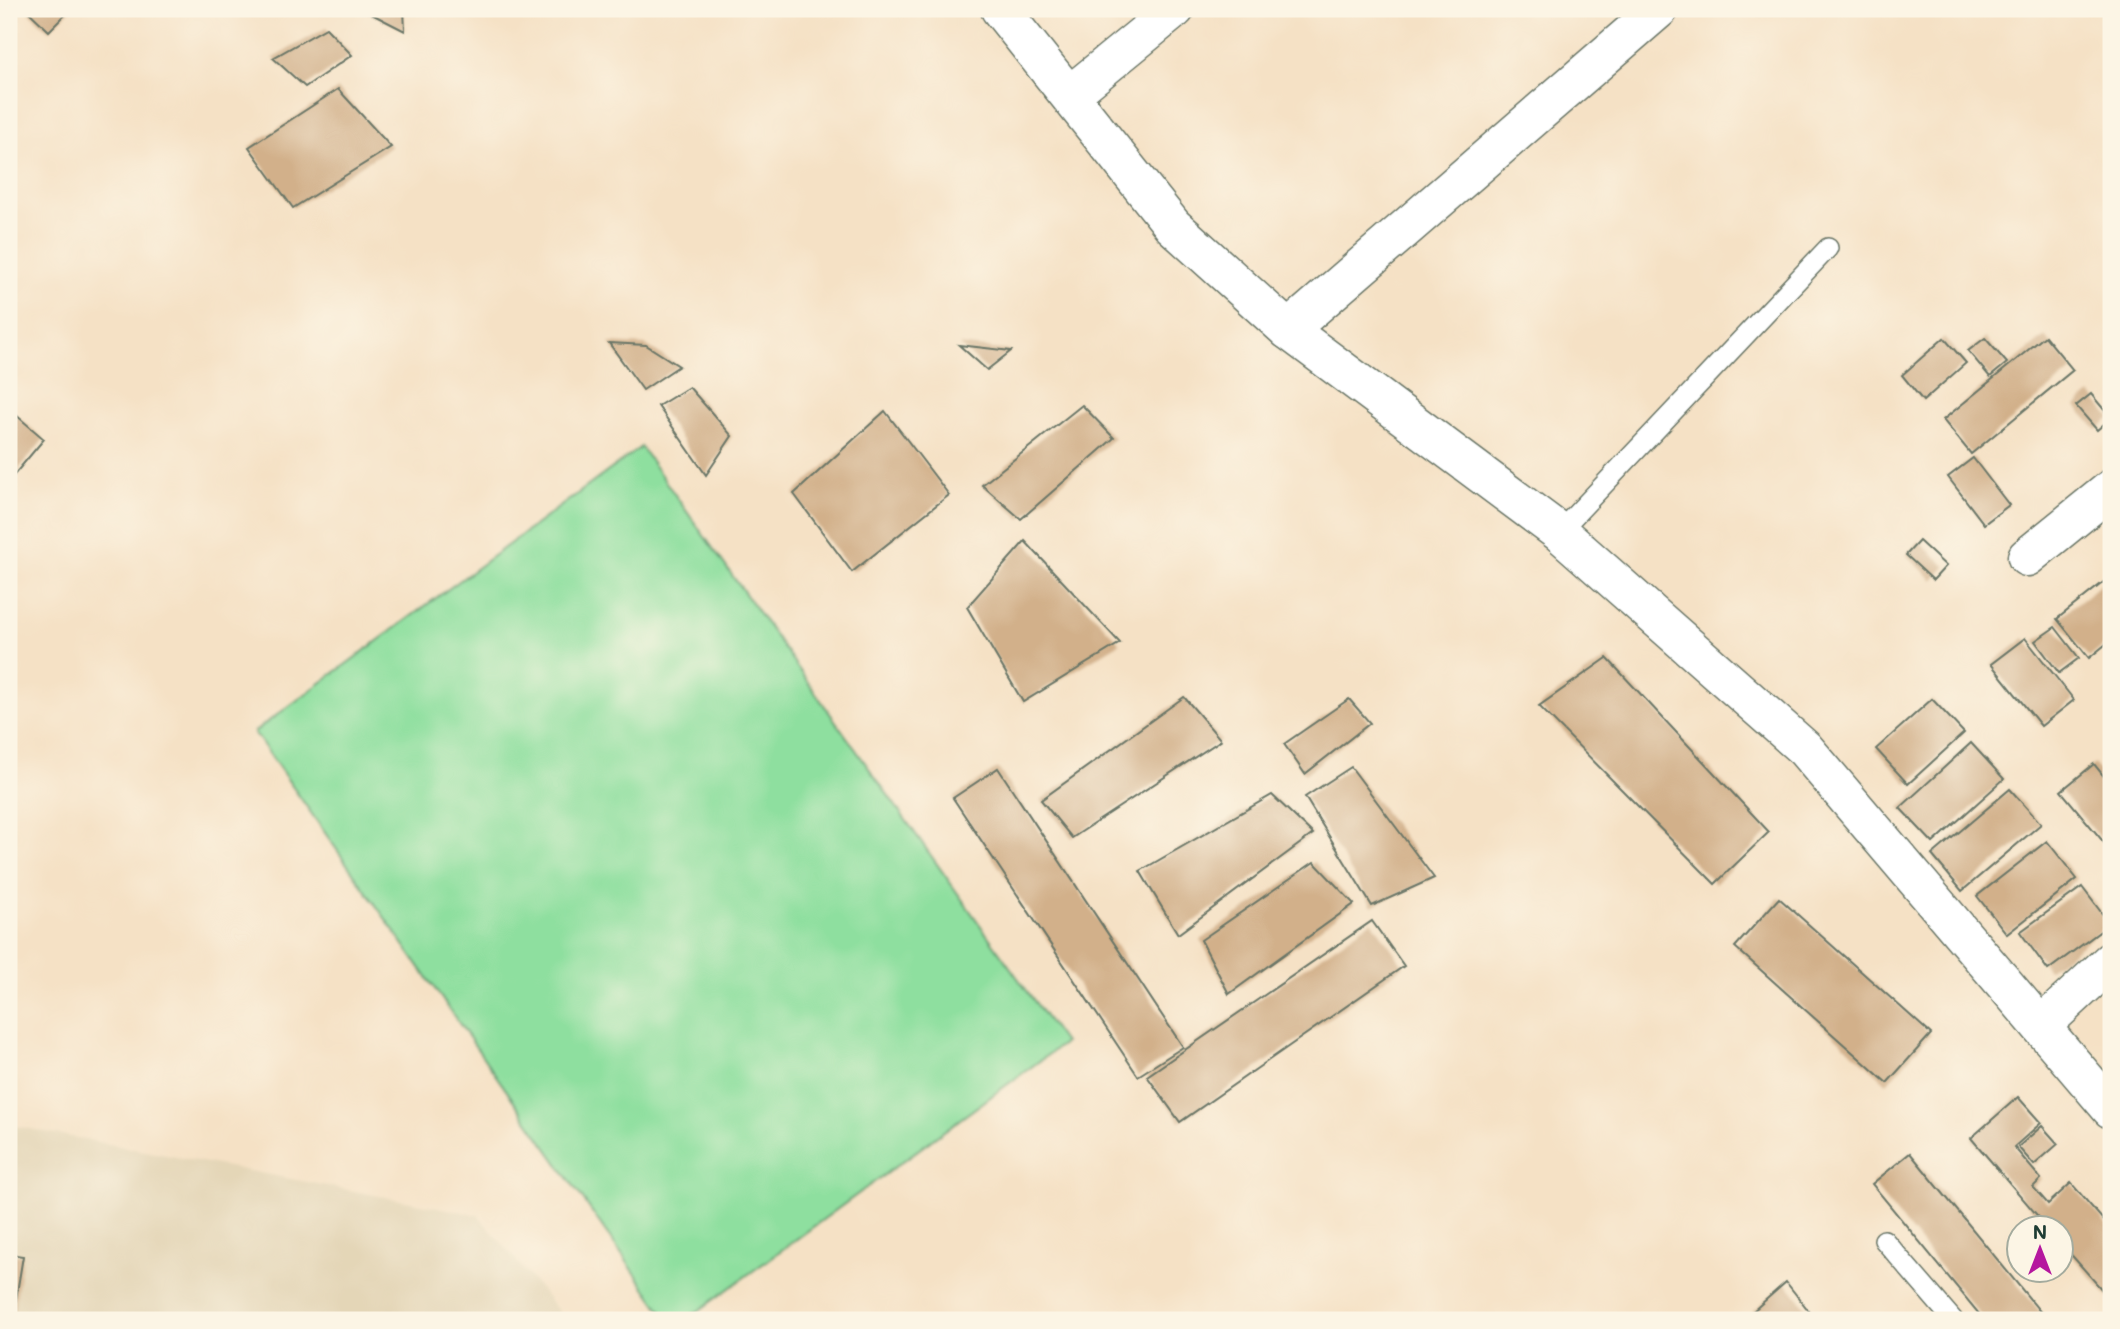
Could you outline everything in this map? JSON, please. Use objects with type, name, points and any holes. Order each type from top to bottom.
[{"type":"street","points":[[1000,9],[1071,94],[1173,226],[1288,330],[1559,532],[1805,749],[2111,1109]]},
{"type":"street","points":[[1071,94],[1175,9]]},
{"type":"street","points":[[1288,330],[1659,9]]},
{"type":"street","points":[[2027,557],[2111,489]]},
{"type":"street","points":[[2042,1026],[2111,961]]},
{"type":"lane","points":[[1559,532],[1828,248]]},
{"type":"lane","points":[[1884,1240],[1953,1320]]},
{"type":"shaded area","points":[[9,1125],[478,1215],[566,1320],[9,1320]]},
{"type":"green space","points":[[641,447],[1064,1043],[686,1320],[668,1320],[254,732]]},
{"type":"building","points":[[26,9],[71,9],[49,31]]},
{"type":"building","points":[[362,9],[404,9],[405,31]]},
{"type":"building","points":[[326,28],[352,55],[305,87],[273,58]]},
{"type":"building","points":[[338,89],[391,147],[293,208],[249,147]]},
{"type":"building","points":[[2045,336],[2073,370],[1971,454],[1943,420]]},
{"type":"building","points":[[1944,338],[1966,363],[1923,401],[1902,375]]},
{"type":"building","points":[[1985,338],[2007,363],[1990,377],[1968,351]]},
{"type":"building","points":[[609,343],[646,345],[679,366],[643,390]]},
{"type":"building","points":[[959,345],[1011,351],[987,370]]},
{"type":"building","points":[[689,387],[732,436],[706,475],[658,406]]},
{"type":"building","points":[[2091,394],[2111,418],[2097,430],[2076,406]]},
{"type":"building","points":[[1082,405],[1114,438],[1021,519],[982,485]]},
{"type":"building","points":[[9,409],[44,439],[9,481]]},
{"type":"building","points":[[885,411],[949,495],[852,572],[794,494]]},
{"type":"building","points":[[1973,458],[2009,505],[1984,524],[1948,477]]},
{"type":"building","points":[[1025,541],[1120,643],[1023,702],[967,607]]},
{"type":"building","points":[[1919,541],[1946,566],[1933,580],[1906,555]]},
{"type":"building","points":[[2105,581],[2111,588],[2111,640],[2089,658],[2057,619]]},
{"type":"building","points":[[2055,627],[2079,658],[2059,673],[2035,641]]},
{"type":"building","points":[[2025,638],[2074,700],[2041,726],[1991,664]]},
{"type":"building","points":[[1607,658],[1769,832],[1715,884],[1539,706]]},
{"type":"building","points":[[1184,697],[1221,740],[1072,838],[1041,800]]},
{"type":"building","points":[[1349,699],[1370,723],[1305,774],[1284,744]]},
{"type":"building","points":[[1932,699],[1964,733],[1908,784],[1876,749]]},
{"type":"building","points":[[1971,743],[2004,779],[1933,843],[1900,808]]},
{"type":"building","points":[[2094,764],[2111,785],[2111,851],[2061,791]]},
{"type":"building","points":[[1351,767],[1434,878],[1372,906],[1305,797]]},
{"type":"building","points":[[998,768],[1183,1047],[1138,1076],[953,798]]},
{"type":"building","points":[[2010,789],[2041,824],[1962,891],[1932,855]]},
{"type":"building","points":[[1272,795],[1313,834],[1178,934],[1140,871]]},
{"type":"building","points":[[2047,841],[2077,879],[2007,934],[1977,896]]},
{"type":"building","points":[[1314,862],[1354,904],[1229,994],[1201,940]]},
{"type":"building","points":[[2082,887],[2110,924],[2048,970],[2020,932]]},
{"type":"building","points":[[1779,898],[1931,1034],[1887,1083],[1735,947]]},
{"type":"building","points":[[1372,921],[1404,966],[1180,1122],[1147,1076]]},
{"type":"building","points":[[2018,1097],[2041,1123],[2014,1147],[2041,1179],[2033,1187],[2048,1204],[2071,1183],[2111,1229],[2111,1300],[2074,1258],[2074,1214],[2036,1214],[1971,1138]]},
{"type":"building","points":[[2042,1126],[2058,1144],[2034,1165],[2018,1147]]},
{"type":"building","points":[[1910,1153],[2004,1268],[2004,1284],[2017,1284],[2047,1320],[1984,1320],[1872,1184]]},
{"type":"building","points":[[9,1254],[23,1256],[13,1317],[9,1316]]},
{"type":"building","points":[[1786,1282],[1816,1320],[1743,1320]]}]
